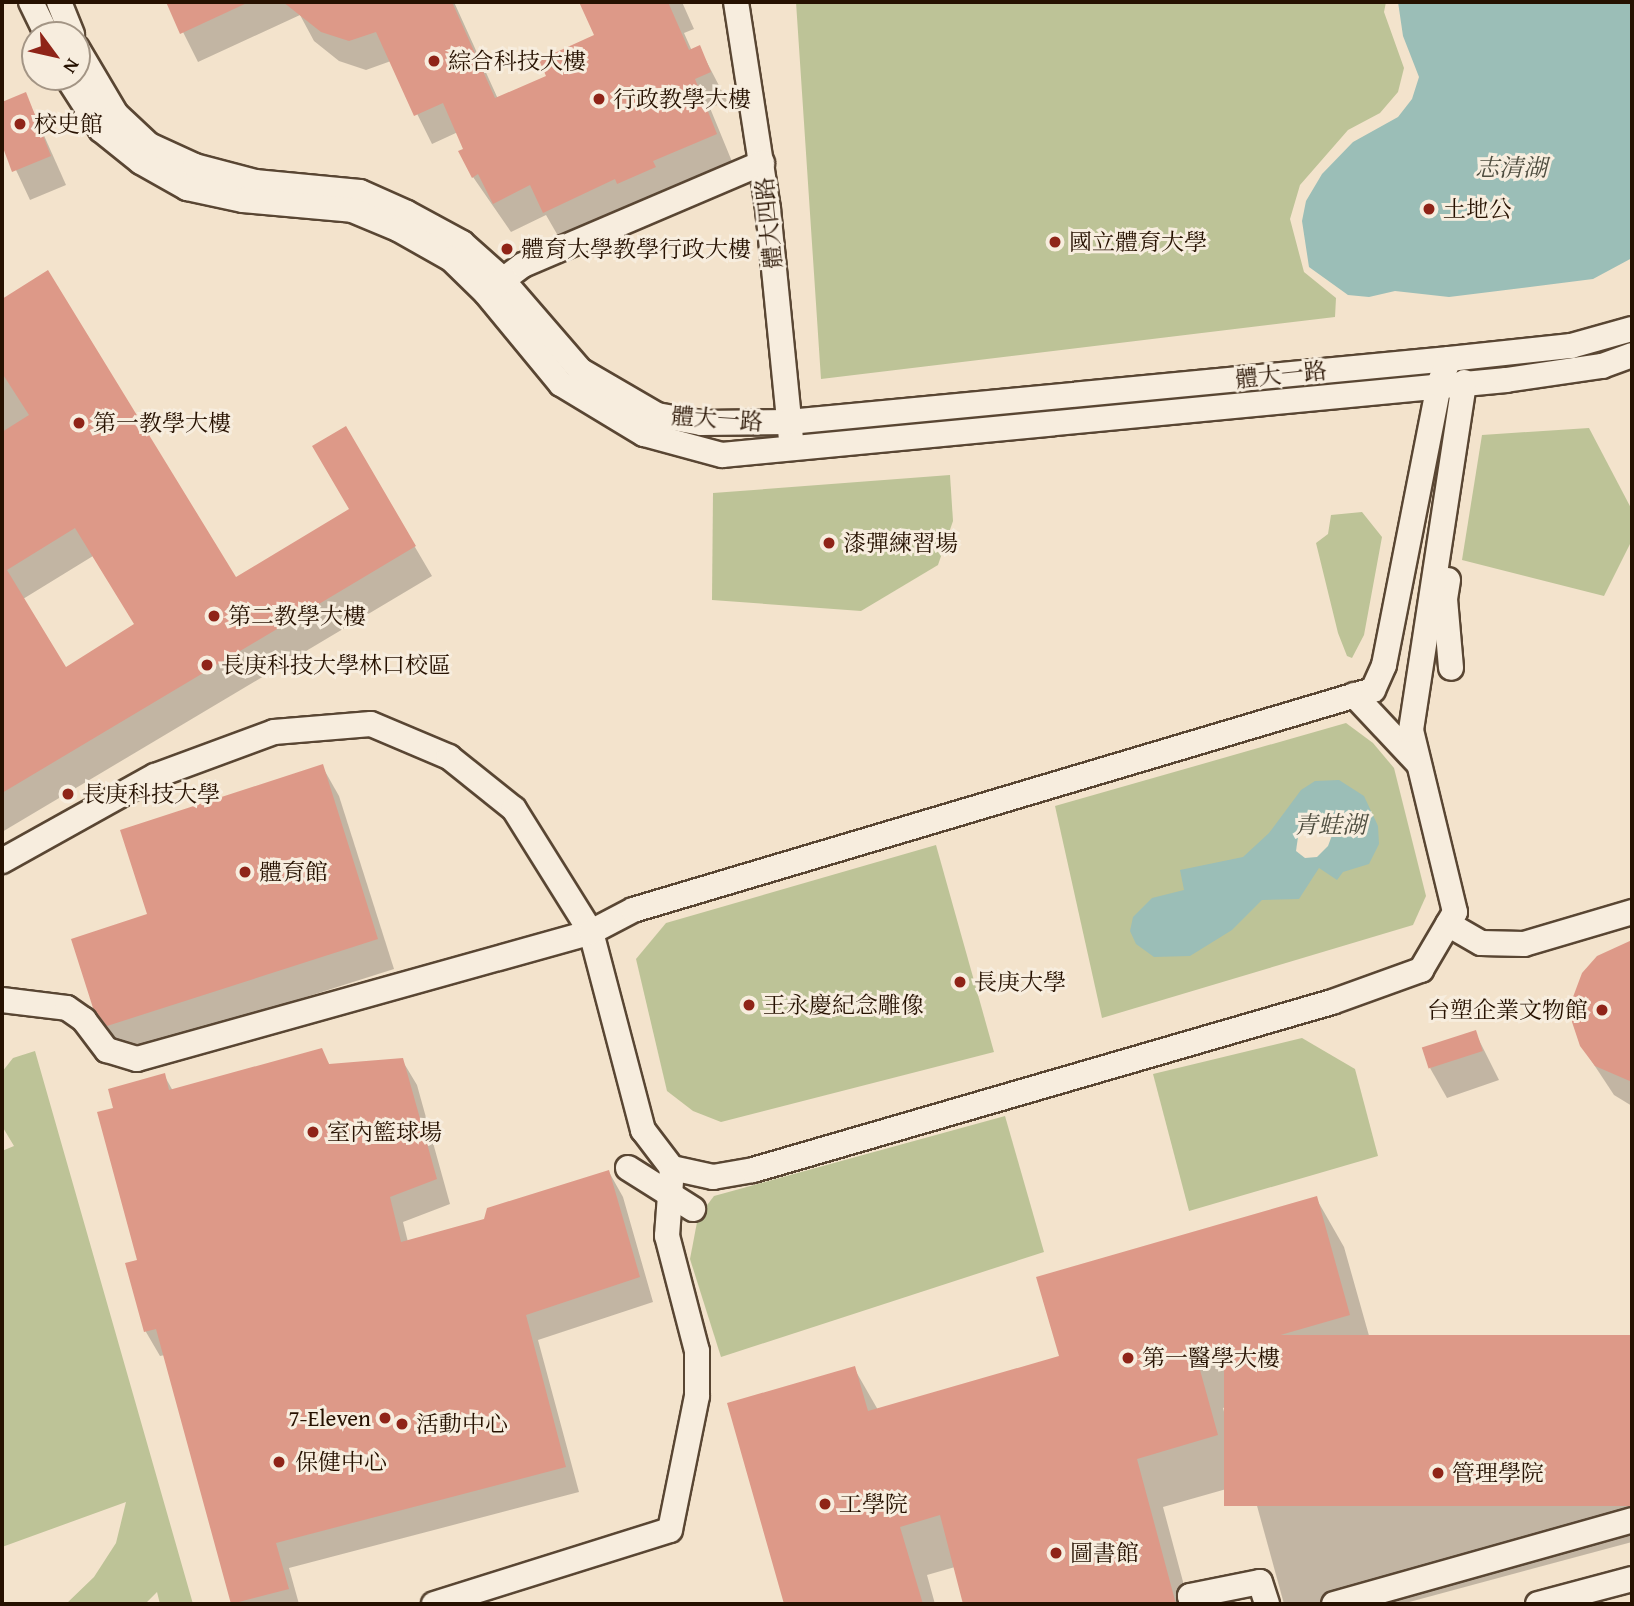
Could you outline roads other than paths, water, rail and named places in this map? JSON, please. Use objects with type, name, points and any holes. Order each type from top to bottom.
[{"type":"street","points":[[31,2],[40,21]]},
{"type":"street","points":[[59,2],[66,21]]},
{"type":"street","name":"體大四路","points":[[736,2],[762,163],[790,434]]},
{"type":"street","name":"體大一路","points":[[91,72],[116,114],[149,145],[189,165],[255,182],[360,192],[462,243],[494,286],[580,370],[657,415],[790,434],[1472,382],[1602,366],[1632,355]]},
{"type":"street","name":"體大一路","points":[[75,91],[101,130],[141,162],[187,188],[243,200],[352,210],[452,259],[494,286]]},
{"type":"street","points":[[494,286],[545,255],[762,163]]},
{"type":"street","name":"體大一路","points":[[790,434],[1571,346],[1632,329]]},
{"type":"street","points":[[2,1000],[67,1008],[84,1020],[107,1050],[137,1059],[591,932],[633,910],[1373,690],[1384,665],[1439,384],[1448,359],[1472,382]]},
{"type":"street","points":[[1451,668],[1445,599],[1472,382]]},
{"type":"street","points":[[2,861],[155,776],[274,732],[371,724],[449,757],[514,809],[591,932],[643,1130],[672,1168],[713,1177],[753,1170],[1332,1002],[1421,970],[1455,912],[1411,730],[1472,382]]},
{"type":"street","points":[[1413,418],[1467,415]]},
{"type":"street","points":[[1354,695],[1420,766]]},
{"type":"street","points":[[1448,924],[1481,943],[1524,944],[1632,912]]},
{"type":"street","points":[[628,1168],[693,1209]]},
{"type":"street","points":[[434,1604],[670,1530],[697,1385],[697,1351],[667,1236],[672,1168]]},
{"type":"street","points":[[1334,1604],[1632,1520]]},
{"type":"street","points":[[1538,1604],[1632,1579]]},
{"type":"street","points":[[1192,1604],[1190,1596],[1260,1582],[1267,1604]]},
{"type":"water","name":"志清湖","points":[[1398,2],[1632,2],[1632,258],[1593,279],[1449,297],[1395,291],[1369,297],[1348,295],[1309,267],[1302,221],[1306,201],[1322,174],[1353,142],[1398,117],[1412,99],[1419,77],[1403,36]]},
{"type":"water","name":"青蛙湖","points":[[1339,780],[1364,796],[1378,826],[1379,844],[1369,864],[1343,872],[1337,880],[1319,868],[1299,899],[1262,900],[1232,930],[1190,956],[1154,957],[1136,944],[1130,931],[1133,917],[1152,898],[1184,890],[1180,870],[1243,857],[1269,833],[1301,790],[1315,781]]},
{"type":"place","name":"綜合科技大樓","points":[[434,61]]},
{"type":"place","name":"行政教學大樓","points":[[599,99]]},
{"type":"place","name":"校史館","points":[[20,124]]},
{"type":"place","name":"土地公","points":[[1429,209]]},
{"type":"place","name":"國立體育大學","points":[[1055,242]]},
{"type":"place","name":"體育大學教學行政大樓","points":[[507,249]]},
{"type":"place","name":"第一教學大樓","points":[[79,423]]},
{"type":"place","name":"漆彈練習場","points":[[829,543]]},
{"type":"place","name":"第二教學大樓","points":[[214,616]]},
{"type":"place","name":"長庚科技大學林口校區","points":[[207,665]]},
{"type":"place","name":"長庚科技大學","points":[[68,794]]},
{"type":"place","name":"體育館","points":[[245,872]]},
{"type":"place","name":"長庚大學","points":[[960,982]]},
{"type":"place","name":"王永慶紀念雕像","points":[[749,1005]]},
{"type":"place","name":"台塑企業文物館","points":[[1602,1010]]},
{"type":"place","name":"室內籃球場","points":[[313,1132]]},
{"type":"place","name":"第一醫學大樓","points":[[1128,1358]]},
{"type":"place","name":"7-Eleven","points":[[385,1418]]},
{"type":"place","name":"活動中心","points":[[402,1424]]},
{"type":"place","name":"保健中心","points":[[279,1462]]},
{"type":"place","name":"管理學院","points":[[1438,1473]]},
{"type":"place","name":"工學院","points":[[825,1504]]},
{"type":"place","name":"圖書館","points":[[1056,1553]]}]
